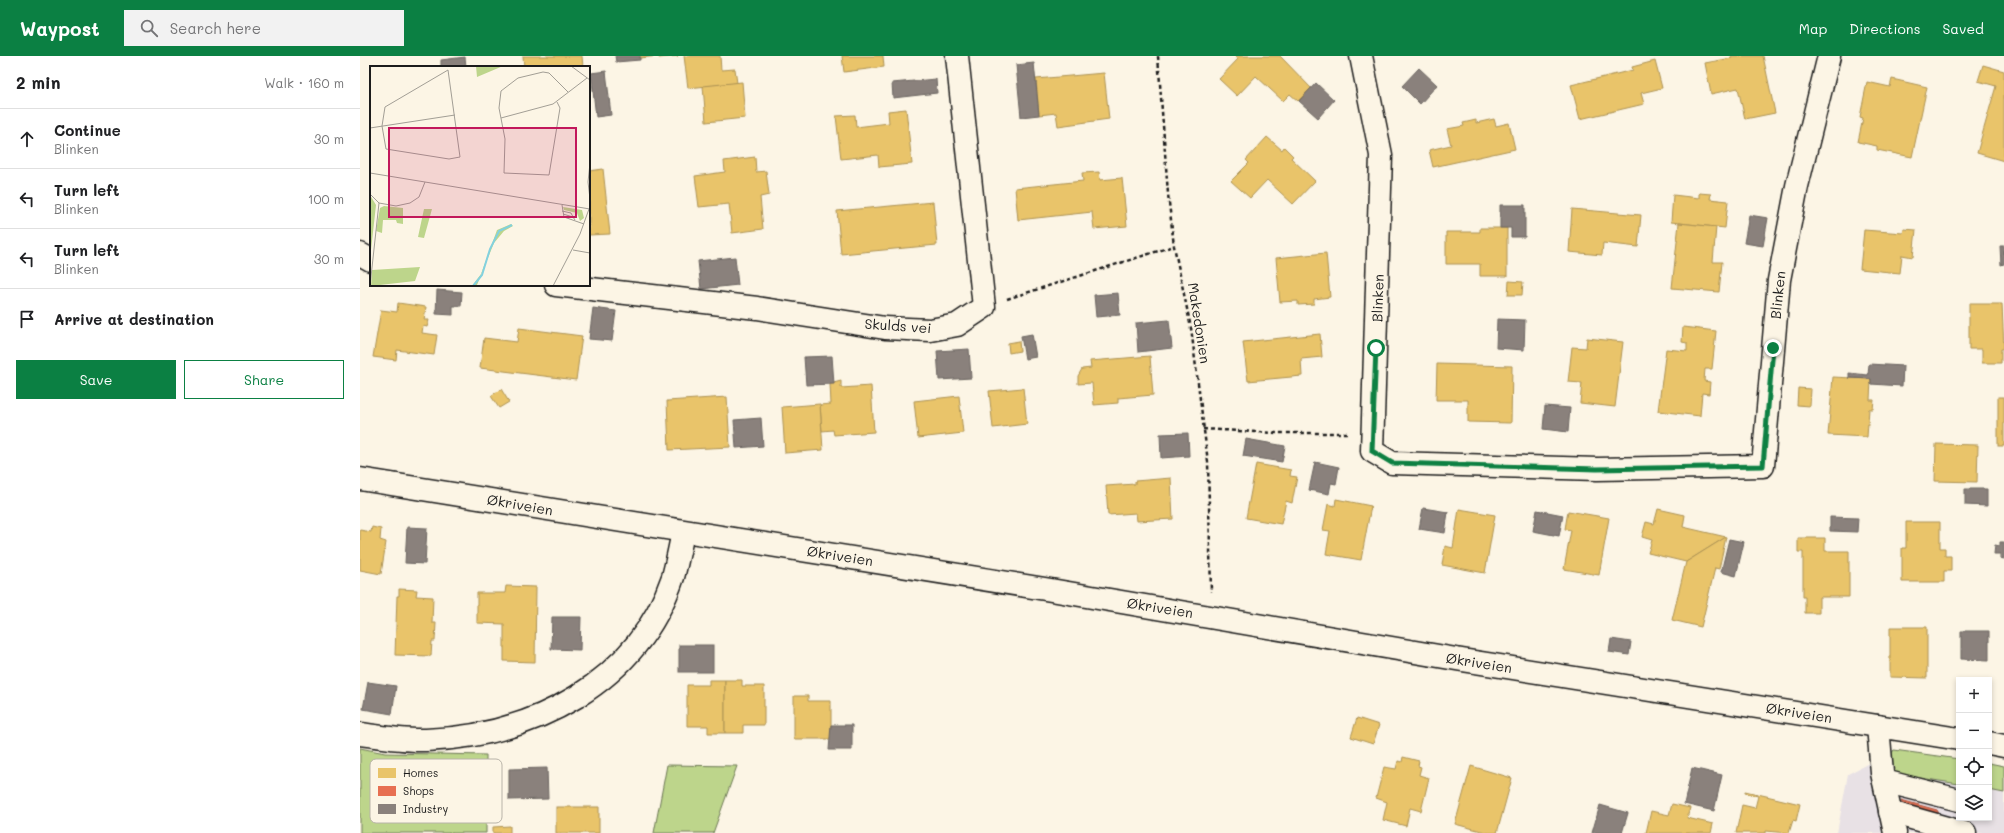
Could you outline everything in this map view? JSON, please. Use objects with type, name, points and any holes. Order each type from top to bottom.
[{"type":"street","points":[[957,56],[984,307]]},
{"type":"street","name":"Blinken","points":[[1361,56],[1382,155],[1372,451],[1392,463],[1597,469],[1763,466],[1779,280],[1797,186],[1829,56]]},
{"type":"street","points":[[360,254],[370,259]]},
{"type":"street","name":"Skulds vei","points":[[565,286],[757,308],[886,328],[930,330],[956,325],[984,307]]},
{"type":"street","name":"Økriveien","points":[[360,479],[1265,626],[1462,660],[1956,739]]},
{"type":"street","points":[[360,734],[425,740],[466,736],[524,722],[551,712],[592,688],[628,656],[649,626],[673,576],[683,532]]},
{"type":"street","points":[[1878,726],[1883,777],[1892,823],[1965,833]]},
{"type":"street","points":[[1992,744],[2004,746]]},
{"type":"street","points":[[1883,777],[1956,799]]},
{"type":"street","points":[[1973,821],[1978,833]]},
{"type":"path","name":"Makedonien","points":[[1158,56],[1168,194],[1174,246],[1191,328],[1208,462],[1211,594]]},
{"type":"path","points":[[984,307],[1033,290],[1174,246]]},
{"type":"path","points":[[1204,429],[1276,433],[1373,433]]},
{"type":"shaded area","points":[[1894,750],[1956,759],[1956,821],[1992,821],[1992,764],[2004,766],[2004,833],[1837,833],[1848,774]]},
{"type":"green space","points":[[360,748],[385,753],[486,755],[486,759],[370,759],[370,823],[486,823],[486,833],[360,833]]},
{"type":"green space","points":[[1894,750],[1956,759],[1956,784],[1895,774],[1889,770],[1891,754]]},
{"type":"green space","points":[[1992,764],[2004,766],[2004,793],[1992,791]]},
{"type":"green space","points":[[667,765],[737,766],[713,833],[654,833]]},
{"type":"building: Homes","points":[[523,56],[582,56],[583,66],[524,66]]},
{"type":"building: Homes","points":[[640,56],[659,56],[640,58]]},
{"type":"building: Homes","points":[[659,56],[678,56],[659,58]]},
{"type":"building: Homes","points":[[684,56],[720,56],[721,70],[735,69],[737,83],[688,88]]},
{"type":"building: Homes","points":[[842,56],[883,56],[884,67],[844,72]]},
{"type":"building: Homes","points":[[1235,56],[1280,56],[1311,88],[1298,101],[1290,94],[1283,101],[1256,76],[1237,96],[1219,79],[1238,59]]},
{"type":"building: Homes","points":[[1731,56],[1763,56],[1775,113],[1745,119],[1738,88],[1711,94],[1705,63],[1732,58]]},
{"type":"building: Homes","points":[[1655,61],[1662,88],[1641,93],[1644,104],[1580,119],[1571,85],[1633,70],[1632,67]]},
{"type":"building: Homes","points":[[1983,65],[2004,71],[2004,161],[1977,153],[1996,86],[1978,81]]},
{"type":"building: Homes","points":[[1104,73],[1109,119],[1058,126],[1056,113],[1039,115],[1036,79]]},
{"type":"building: Homes","points":[[1892,79],[1927,87],[1912,157],[1877,150],[1877,146],[1858,142],[1863,118],[1860,117],[1867,82],[1890,87]]},
{"type":"building: Homes","points":[[742,82],[745,118],[706,122],[703,86]]},
{"type":"building: Homes","points":[[906,109],[912,164],[879,167],[878,155],[841,159],[836,116],[855,115],[856,127],[889,123],[888,111]]},
{"type":"building: Homes","points":[[1494,119],[1496,126],[1509,123],[1515,149],[1433,167],[1429,150],[1451,145],[1447,129],[1464,126],[1463,123],[1476,120],[1476,123]]},
{"type":"building: Homes","points":[[1267,137],[1282,150],[1284,147],[1293,156],[1291,158],[1315,181],[1293,204],[1267,180],[1250,198],[1231,181],[1249,163],[1246,160]]},
{"type":"building: Homes","points":[[755,157],[756,172],[766,171],[769,195],[760,197],[763,229],[732,233],[729,204],[699,207],[695,176],[725,172],[724,161]]},
{"type":"building: Homes","points":[[603,169],[610,234],[590,235],[590,171]]},
{"type":"building: Homes","points":[[1099,172],[1100,180],[1122,178],[1127,226],[1094,229],[1092,212],[1018,220],[1015,188],[1083,181],[1082,173]]},
{"type":"building: Homes","points":[[1699,193],[1711,194],[1710,199],[1728,201],[1725,228],[1671,222],[1673,195],[1699,198]]},
{"type":"building: Homes","points":[[933,202],[937,245],[841,254],[837,211]]},
{"type":"building: Homes","points":[[1572,209],[1641,215],[1638,247],[1603,243],[1602,255],[1569,252]]},
{"type":"building: Homes","points":[[1679,223],[1716,227],[1713,262],[1722,262],[1719,292],[1672,288]]},
{"type":"building: Homes","points":[[1480,228],[1507,228],[1507,276],[1480,276],[1480,264],[1446,264],[1446,232],[1480,232]]},
{"type":"building: Homes","points":[[1904,229],[1916,230],[1913,257],[1902,255],[1900,273],[1860,269],[1864,230],[1903,233]]},
{"type":"building: Homes","points":[[1326,253],[1330,297],[1314,299],[1314,304],[1298,305],[1298,301],[1280,302],[1276,258]]},
{"type":"building: Homes","points":[[1509,281],[1523,282],[1522,295],[1508,295]]},
{"type":"building: Homes","points":[[398,303],[426,307],[424,320],[429,320],[427,327],[423,326],[422,333],[437,335],[434,355],[397,350],[396,360],[373,357],[381,310],[397,312]]},
{"type":"building: Homes","points":[[1969,304],[2002,304],[2004,349],[2001,349],[2001,363],[1982,363],[1982,349],[1969,349]]},
{"type":"building: Homes","points":[[1683,327],[1716,331],[1712,369],[1705,369],[1704,381],[1710,382],[1709,394],[1702,393],[1700,416],[1658,411],[1666,349],[1687,351],[1687,343],[1682,342]]},
{"type":"building: Homes","points":[[519,328],[582,336],[576,380],[480,368],[484,338],[517,342]]},
{"type":"building: Homes","points":[[1320,334],[1322,357],[1301,359],[1302,376],[1248,381],[1243,342]]},
{"type":"building: Homes","points":[[1587,338],[1623,342],[1615,407],[1580,403],[1582,383],[1568,382],[1572,347],[1586,348]]},
{"type":"building: Homes","points":[[1019,341],[1020,351],[1009,353],[1008,343]]},
{"type":"building: Homes","points":[[1150,356],[1153,395],[1118,398],[1118,403],[1094,405],[1092,383],[1078,384],[1078,376],[1082,369],[1091,368],[1090,361]]},
{"type":"building: Homes","points":[[1437,364],[1512,366],[1511,423],[1468,422],[1468,400],[1436,400]]},
{"type":"building: Homes","points":[[1833,377],[1871,379],[1870,400],[1874,400],[1873,409],[1869,409],[1867,437],[1828,435]]},
{"type":"building: Homes","points":[[841,381],[841,388],[871,386],[874,432],[834,435],[833,430],[822,431],[820,405],[831,404],[830,384]]},
{"type":"building: Homes","points":[[1023,388],[1027,424],[993,428],[989,391]]},
{"type":"building: Homes","points":[[1798,388],[1811,389],[1810,406],[1797,405]]},
{"type":"building: Homes","points":[[501,389],[509,402],[499,408],[491,396]]},
{"type":"building: Homes","points":[[959,396],[963,433],[918,438],[914,401]]},
{"type":"building: Homes","points":[[727,397],[730,447],[669,450],[667,401]]},
{"type":"building: Homes","points":[[1998,397],[2004,397],[2004,446],[1998,446]]},
{"type":"building: Homes","points":[[820,404],[823,450],[785,453],[782,407]]},
{"type":"building: Homes","points":[[1936,444],[1978,445],[1977,482],[1935,481]]},
{"type":"building: Homes","points":[[1256,464],[1291,470],[1290,476],[1297,477],[1292,503],[1286,501],[1281,524],[1246,518]]},
{"type":"building: Homes","points":[[1171,478],[1173,519],[1137,521],[1136,513],[1108,515],[1106,486],[1135,484],[1135,481]]},
{"type":"building: Homes","points":[[1336,499],[1371,506],[1361,560],[1326,554],[1330,531],[1323,530],[1328,504],[1335,506]]},
{"type":"building: Homes","points":[[1459,509],[1495,515],[1485,573],[1442,565],[1445,546],[1453,548]]},
{"type":"building: Homes","points":[[1658,509],[1685,515],[1683,527],[1726,537],[1686,562],[1648,553],[1652,540],[1642,537],[1646,522],[1654,524]]},
{"type":"building: Homes","points":[[1568,511],[1609,518],[1599,575],[1564,569],[1571,530],[1565,529]]},
{"type":"building: Homes","points":[[1906,522],[1940,522],[1940,548],[1945,548],[1945,556],[1951,556],[1951,571],[1944,571],[1944,582],[1902,582],[1902,548],[1906,548]]},
{"type":"building: Homes","points":[[372,527],[381,529],[380,540],[386,542],[381,574],[360,570],[360,530],[371,532]]},
{"type":"building: Homes","points":[[1726,537],[1719,569],[1715,568],[1701,627],[1672,620],[1686,562]]},
{"type":"building: Homes","points":[[1798,538],[1825,538],[1825,551],[1849,551],[1849,597],[1819,597],[1819,613],[1805,613],[1805,597],[1803,597],[1803,552],[1798,552]]},
{"type":"building: Homes","points":[[506,586],[536,587],[535,662],[504,661],[504,624],[477,623],[477,593],[505,593]]},
{"type":"building: Homes","points":[[399,589],[417,590],[416,596],[433,597],[432,623],[436,623],[435,641],[432,641],[431,656],[395,655],[397,596],[399,596]]},
{"type":"building: Homes","points":[[1890,627],[1927,627],[1927,678],[1890,677]]},
{"type":"building: Homes","points":[[709,680],[725,680],[725,733],[708,733],[708,726],[687,726],[687,685],[709,685]]},
{"type":"building: Homes","points":[[725,680],[742,680],[742,686],[764,686],[764,725],[743,725],[743,733],[725,733]]},
{"type":"building: Homes","points":[[794,696],[808,696],[808,701],[831,701],[831,739],[794,739]]},
{"type":"building: Homes","points":[[1357,718],[1379,725],[1373,744],[1351,737]]},
{"type":"building: Homes","points":[[1403,757],[1419,761],[1418,766],[1421,767],[1419,775],[1429,778],[1421,811],[1410,808],[1406,826],[1383,820],[1387,802],[1376,798],[1384,767],[1396,769],[1398,761],[1402,762]]},
{"type":"building: Homes","points":[[1471,766],[1512,778],[1497,833],[1489,833],[1455,824]]},
{"type":"building: Homes","points":[[1745,791],[1800,804],[1796,821],[1793,820],[1789,833],[1766,831],[1766,833],[1736,833],[1742,805],[1755,808],[1758,796],[1745,793]]},
{"type":"building: Homes","points":[[1672,804],[1690,808],[1687,818],[1713,824],[1711,833],[1646,833],[1651,811],[1669,815]]},
{"type":"building: Homes","points":[[556,807],[599,807],[599,833],[556,833]]},
{"type":"building: Homes","points":[[510,826],[510,833],[493,833],[493,827]]},
{"type":"building: Shops","points":[[1901,800],[1937,810],[1950,833],[1919,833]]},
{"type":"building: Industry","points":[[615,56],[640,56],[640,60],[616,62]]},
{"type":"building: Industry","points":[[465,57],[466,66],[441,66],[441,60]]},
{"type":"building: Industry","points":[[1034,63],[1039,115],[1021,117],[1016,65]]},
{"type":"building: Industry","points":[[1419,68],[1437,85],[1420,104],[1402,86]]},
{"type":"building: Industry","points":[[606,71],[611,115],[596,117],[591,73]]},
{"type":"building: Industry","points":[[936,79],[937,93],[893,98],[892,83]]},
{"type":"building: Industry","points":[[1316,83],[1334,100],[1318,118],[1299,101]]},
{"type":"building: Industry","points":[[1500,205],[1525,205],[1525,237],[1511,237],[1511,228],[1500,228]]},
{"type":"building: Industry","points":[[1749,215],[1768,218],[1763,246],[1744,243]]},
{"type":"building: Industry","points":[[2000,246],[2004,246],[2004,264],[2001,265]]},
{"type":"building: Industry","points":[[735,257],[738,285],[701,289],[698,261]]},
{"type":"building: Industry","points":[[437,290],[462,292],[461,306],[453,306],[453,315],[436,314]]},
{"type":"building: Industry","points":[[1118,293],[1120,315],[1096,317],[1094,295]]},
{"type":"building: Industry","points":[[593,308],[616,311],[612,341],[589,339]]},
{"type":"building: Industry","points":[[1497,319],[1525,320],[1524,350],[1496,348]]},
{"type":"building: Industry","points":[[1169,320],[1172,348],[1138,352],[1136,323]]},
{"type":"building: Industry","points":[[1032,334],[1036,357],[1025,359],[1021,336]]},
{"type":"building: Industry","points":[[969,349],[971,378],[939,380],[937,351]]},
{"type":"building: Industry","points":[[832,356],[834,384],[806,385],[804,357]]},
{"type":"building: Industry","points":[[1869,364],[1903,366],[1902,386],[1871,384],[1871,379],[1849,378],[1849,373],[1868,375]]},
{"type":"building: Industry","points":[[1545,406],[1570,408],[1568,432],[1543,429]]},
{"type":"building: Industry","points":[[761,418],[763,446],[736,448],[734,420]]},
{"type":"building: Industry","points":[[1188,433],[1189,456],[1161,458],[1160,434]]},
{"type":"building: Industry","points":[[1246,439],[1285,446],[1282,462],[1243,456]]},
{"type":"building: Industry","points":[[1315,462],[1339,467],[1336,484],[1331,483],[1329,494],[1309,490]]},
{"type":"building: Industry","points":[[1965,489],[1987,489],[1987,506],[1965,505]]},
{"type":"building: Industry","points":[[1423,508],[1448,512],[1445,533],[1419,529]]},
{"type":"building: Industry","points":[[1537,510],[1563,515],[1559,536],[1533,531]]},
{"type":"building: Industry","points":[[1830,517],[1858,518],[1857,532],[1830,531]]},
{"type":"building: Industry","points":[[407,527],[427,528],[425,564],[405,563]]},
{"type":"building: Industry","points":[[1729,539],[1744,542],[1736,576],[1721,572]]},
{"type":"building: Industry","points":[[2000,542],[2004,542],[2004,559],[2000,558],[2000,554],[1994,554],[1995,545],[2000,546]]},
{"type":"building: Industry","points":[[552,617],[581,617],[580,650],[551,649]]},
{"type":"building: Industry","points":[[1961,631],[1989,631],[1989,660],[1961,659]]},
{"type":"building: Industry","points":[[1611,639],[1631,642],[1629,655],[1609,652]]},
{"type":"building: Industry","points":[[679,645],[713,645],[713,672],[679,672]]},
{"type":"building: Industry","points":[[368,682],[396,686],[392,714],[363,709]]},
{"type":"building: Industry","points":[[831,725],[852,725],[852,750],[829,750]]},
{"type":"building: Industry","points":[[547,768],[548,799],[509,800],[509,769]]},
{"type":"building: Industry","points":[[1692,768],[1722,775],[1714,811],[1684,804]]},
{"type":"building: Industry","points":[[1600,805],[1628,813],[1622,833],[1592,833]]},
{"type":"route","points":[[1376,348],[1372,451],[1392,463],[1597,469],[1763,466],[1773,348]]}]
